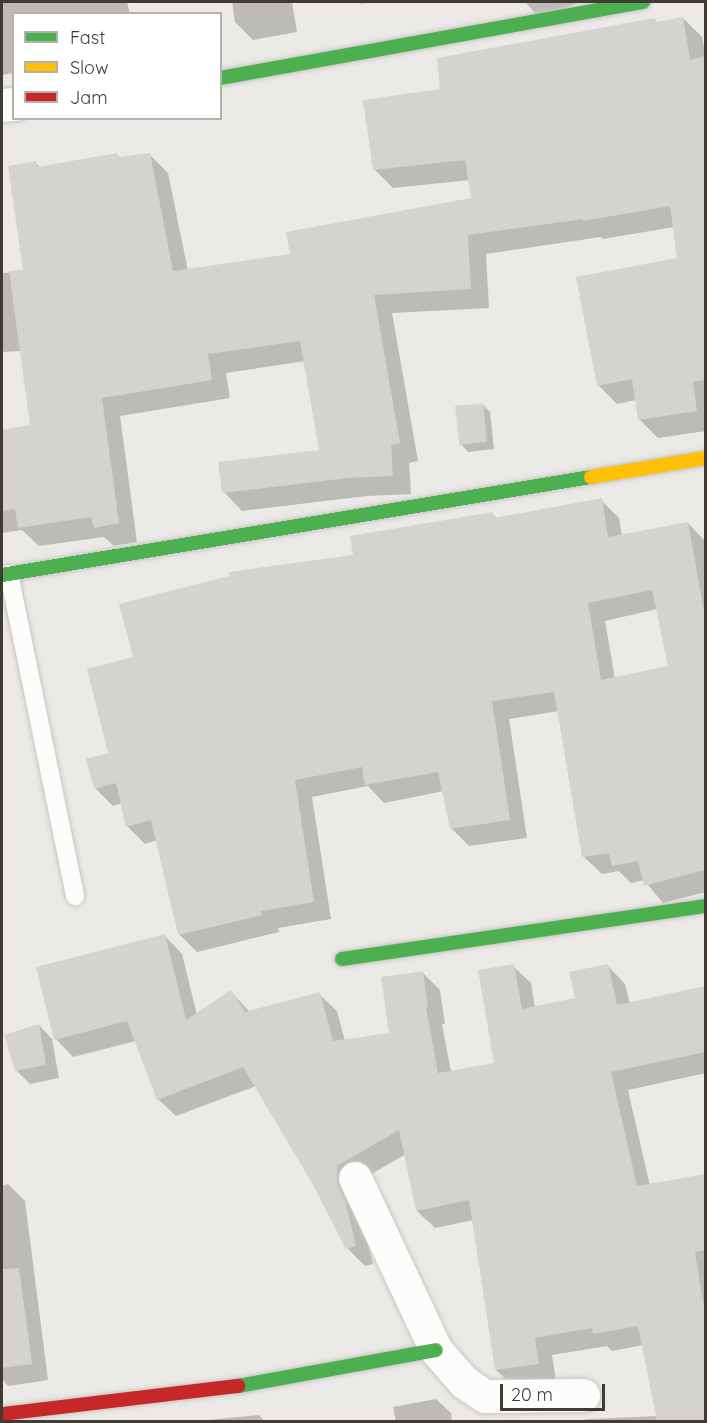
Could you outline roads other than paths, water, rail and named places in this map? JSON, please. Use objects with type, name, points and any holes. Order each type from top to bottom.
[{"type":"street","points":[[222,78],[644,2]]},
{"type":"street","points":[[5,574],[705,458]]},
{"type":"street","points":[[342,958],[705,906]]},
{"type":"street","points":[[356,1178],[436,1350],[464,1382],[485,1396],[583,1395]]},
{"type":"street","points":[[2,1414],[268,1382],[436,1350]]},
{"type":"lane","points":[[5,574],[75,896]]}]
